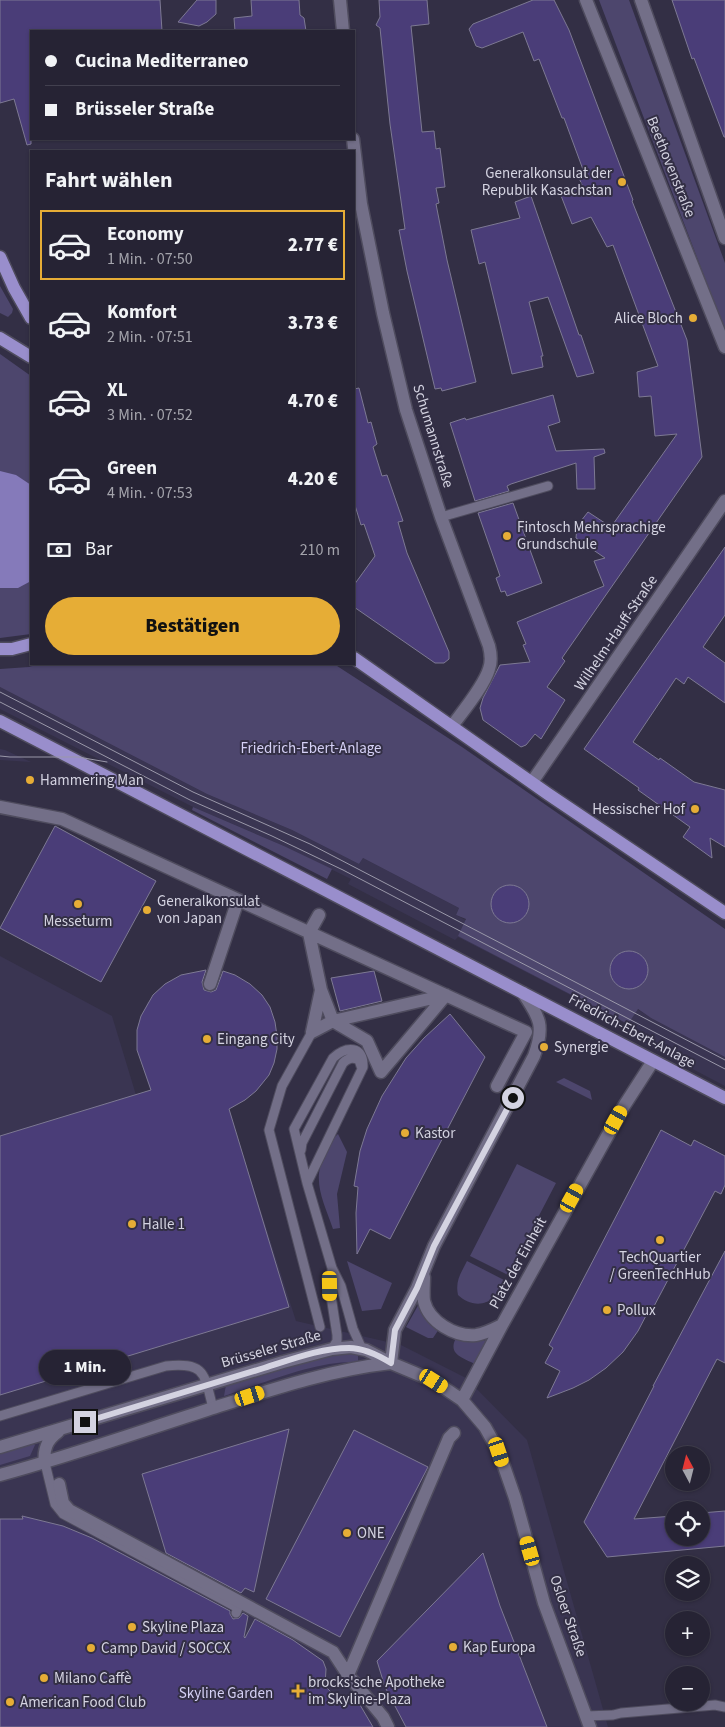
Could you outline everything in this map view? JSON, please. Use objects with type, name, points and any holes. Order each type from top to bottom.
[{"type":"main road","points":[[0,257],[14,288],[30,316]]},
{"type":"main road","points":[[0,338],[30,356]]},
{"type":"main road","points":[[0,649],[12,649],[30,644]]},
{"type":"main road","points":[[355,659],[725,913]]},
{"type":"main road","name":"Friedrich-Ebert-Anlage","points":[[0,721],[725,1098]]},
{"type":"street","points":[[340,0],[343,30]]},
{"type":"street","name":"Beethovenstraße","points":[[586,0],[725,347]]},
{"type":"street","name":"Beethovenstraße","points":[[642,0],[725,238]]},
{"type":"street","name":"Schumannstraße","points":[[355,155],[361,204],[385,323],[406,410],[441,518],[489,646],[492,659],[489,671],[452,726]]},
{"type":"street","name":"Wilhelm-Hauff-Straße","points":[[532,782],[725,501]]},
{"type":"street","points":[[0,807],[62,819],[526,1032],[497,1086]]},
{"type":"street","points":[[210,984],[238,900]]},
{"type":"street","points":[[318,915],[309,933],[333,1021],[367,1041],[381,1072],[446,995]]},
{"type":"street","name":"Platz der Einheit","points":[[391,1363],[395,1330],[424,1272],[434,1246],[534,1056],[540,1040],[540,1024],[523,993]]},
{"type":"street","points":[[312,1032],[333,1021],[446,995]]},
{"type":"street","points":[[312,1032],[328,997]]},
{"type":"street","name":"Platz der Einheit","points":[[462,1400],[624,1106],[653,1061]]},
{"type":"street","name":"Platz der Einheit","points":[[424,1272],[425,1302],[433,1317],[446,1328],[460,1334],[477,1335],[502,1325]]},
{"type":"street","name":"Brüsseler Straße","points":[[0,1447],[332,1349],[362,1349],[391,1363]]},
{"type":"street","points":[[0,1475],[45,1463],[287,1384],[364,1366],[391,1363]]},
{"type":"street","name":"Osloer Straße","points":[[391,1363],[434,1381],[462,1400],[485,1427],[499,1452],[515,1498],[544,1603],[588,1721]]},
{"type":"street","points":[[45,1463],[44,1455],[47,1442],[52,1436],[67,1428]]},
{"type":"street","points":[[348,1675],[449,1438],[454,1433]]},
{"type":"street","points":[[59,1484],[63,1503],[69,1510],[333,1652],[348,1675],[383,1717],[388,1727]]},
{"type":"lane","points":[[441,518],[548,486]]},
{"type":"lane","points":[[312,1032],[282,1086],[269,1130],[320,1327]]},
{"type":"lane","points":[[307,1183],[364,1067],[362,1056],[353,1049],[339,1052],[333,1058],[294,1129],[307,1183],[332,1268],[341,1286],[362,1349]]},
{"type":"lane","points":[[332,1268],[331,1296],[337,1335],[337,1341],[332,1349]]},
{"type":"lane","points":[[0,1416],[166,1366],[182,1364],[196,1366],[203,1373],[213,1408]]},
{"type":"lane","points":[[45,1463],[55,1504],[63,1514],[238,1608],[236,1613]]},
{"type":"lane","points":[[87,1528],[121,1553]]},
{"type":"lane","points":[[588,1721],[621,1713],[715,1705],[725,1707]]},
{"type":"shaded area","points":[[0,471],[16,475],[30,484],[30,582],[18,588],[0,588]]},
{"type":"shaded area","points":[[0,687],[207,794],[292,830],[359,864],[363,858],[459,908],[456,915],[725,1057],[725,1086],[637,1040],[642,1032],[458,937],[455,940],[348,884],[351,879],[284,846],[195,808],[0,709]]},
{"type":"shaded area","points":[[0,749],[5,750],[31,762],[0,760]]},
{"type":"shaded area","points":[[0,956],[112,1016],[136,1095],[150,1090],[137,1050],[139,1023],[147,1003],[165,984],[188,973],[214,970],[230,973],[242,979],[262,995],[270,1007],[275,1022],[277,1036],[276,1055],[269,1075],[262,1085],[245,1100],[228,1108],[296,1321],[401,1345],[466,1378],[527,1440],[608,1727],[0,1727]]},
{"type":"green space","points":[[599,0],[629,0],[725,263],[725,331]]},
{"type":"green space","points":[[0,286],[13,309],[8,317],[0,313]]},
{"type":"green space","points":[[0,354],[30,375],[30,634],[0,638]]},
{"type":"green space","name":"Friedrich-Ebert-Anlage","points":[[36,665],[336,665],[462,747],[725,929],[725,1057],[651,1018],[638,1009],[628,1024],[458,936],[466,919],[456,915],[459,908],[363,858],[359,864],[292,830],[207,794],[0,687],[0,669]]},
{"type":"green space","points":[[193,807],[332,869],[327,879],[192,810]]},
{"type":"green space","points":[[564,1078],[590,1091],[592,1100],[556,1082]]},
{"type":"green space","points":[[338,1134],[347,1152],[337,1194],[340,1228],[333,1229],[320,1192],[319,1173],[327,1148]]},
{"type":"green space","points":[[517,1164],[556,1183],[508,1275],[470,1256]]},
{"type":"green space","points":[[347,1261],[392,1283],[381,1309],[362,1311]]},
{"type":"green space","points":[[467,1261],[504,1280],[497,1294],[485,1303],[475,1304],[466,1301],[458,1295],[458,1281]]},
{"type":"green space","points":[[420,1302],[439,1329],[433,1338],[428,1338],[406,1327]]},
{"type":"green space","points":[[456,1338],[473,1342],[491,1339],[477,1365],[462,1358],[455,1352],[454,1344]]},
{"type":"green space","points":[[349,1352],[358,1354],[358,1362],[342,1362],[308,1368],[224,1396],[226,1385],[321,1357]]},
{"type":"green space","points":[[33,1443],[35,1445],[30,1456],[0,1465],[0,1453]]},
{"type":"building","points":[[0,0],[160,0],[162,30],[30,30],[31,144],[27,145],[14,99],[0,103]]},
{"type":"building","points":[[197,0],[216,0],[216,14],[199,26],[178,22]]},
{"type":"building","points":[[251,0],[299,0],[300,15],[304,18],[306,30],[235,30],[234,18],[252,16]]},
{"type":"building","points":[[379,0],[427,0],[429,24],[411,26],[422,132],[434,131],[436,149],[440,148],[445,187],[436,188],[439,203],[436,204],[447,260],[476,382],[442,391],[441,388],[435,389],[399,230],[405,229],[390,124],[380,28],[376,25],[380,17]]},
{"type":"building","points":[[533,0],[554,0],[569,30],[632,201],[687,340],[702,457],[562,658],[565,661],[547,687],[565,700],[541,739],[535,734],[526,745],[521,747],[483,720],[480,708],[500,665],[530,662],[523,645],[526,644],[517,622],[604,586],[594,561],[605,558],[576,538],[577,526],[588,512],[611,527],[677,434],[655,436],[651,396],[639,397],[637,372],[658,366],[613,245],[607,247],[591,217],[572,224],[560,193],[582,185],[579,178],[585,175],[539,59],[534,61],[523,32],[482,48],[476,46],[469,29],[473,24]]},
{"type":"building","points":[[672,0],[725,0],[725,137],[694,58],[692,59]]},
{"type":"building","points":[[531,196],[594,373],[577,377],[548,297],[529,302],[543,356],[541,356],[543,367],[512,374],[485,262],[479,264],[471,230],[520,218],[515,202]]},
{"type":"building","points":[[359,388],[368,423],[371,422],[377,444],[373,447],[382,476],[387,475],[403,521],[398,522],[407,553],[449,652],[449,659],[444,663],[435,663],[355,608],[355,584],[375,556],[364,524],[361,525],[355,505],[355,389]]},
{"type":"building","points":[[553,395],[560,422],[548,426],[556,451],[604,449],[605,453],[594,457],[595,489],[577,489],[576,463],[511,484],[507,486],[509,491],[475,501],[450,423]]},
{"type":"building","points":[[513,503],[542,583],[507,596],[505,591],[501,592],[496,578],[500,576],[478,513]]},
{"type":"building","points":[[725,547],[725,615],[703,647],[725,663],[725,703],[688,677],[684,684],[676,678],[633,742],[694,782],[725,790],[725,847],[710,838],[712,858],[683,837],[690,827],[584,749]]},
{"type":"building","name":"Messeturm","points":[[55,826],[156,881],[101,982],[0,928]]},
{"type":"building","points":[[510,885],[523,891],[529,904],[523,917],[510,923],[497,917],[491,904],[497,891]]},
{"type":"building","points":[[629,951],[642,957],[648,970],[642,983],[629,989],[616,983],[610,970],[616,957]]},
{"type":"building","name":"Halle 1","points":[[206,970],[202,982],[204,990],[211,992],[216,990],[223,971],[235,975],[250,984],[262,995],[270,1007],[275,1022],[277,1049],[269,1075],[256,1091],[229,1109],[289,1307],[0,1395],[0,1136],[151,1090],[137,1050],[137,1030],[141,1016],[153,995],[165,984],[181,975]]},
{"type":"building","points":[[374,971],[382,1001],[340,1011],[331,978]]},
{"type":"building","name":"Kastor","points":[[450,1014],[485,1057],[390,1239],[370,1229],[357,1254],[356,1213],[358,1187],[354,1186],[360,1151],[367,1129],[382,1096],[406,1058]]},
{"type":"building","points":[[661,1130],[691,1146],[694,1140],[725,1156],[725,1185],[721,1194],[715,1191],[652,1310],[650,1308],[638,1331],[623,1352],[606,1368],[589,1380],[547,1398],[560,1371],[545,1363],[553,1348],[549,1345]]},
{"type":"building","points":[[725,1251],[725,1363],[717,1359],[672,1446],[665,1446],[665,1459],[634,1519],[665,1517],[665,1546],[710,1546],[710,1512],[725,1511],[725,1546],[607,1557],[584,1522],[653,1386]]},
{"type":"building","points":[[289,1429],[254,1592],[245,1588],[241,1593],[166,1553],[142,1474]]},
{"type":"building","name":"ONE","points":[[354,1430],[428,1467],[340,1637],[266,1599]]},
{"type":"building","name":"Skyline Plaza","points":[[22,1516],[63,1526],[92,1538],[230,1611],[233,1619],[239,1618],[243,1613],[248,1616],[245,1638],[255,1619],[293,1640],[323,1661],[326,1669],[325,1686],[341,1702],[353,1693],[373,1727],[0,1727],[0,1519],[23,1519]]},
{"type":"building","name":"Kap Europa","points":[[483,1553],[500,1606],[547,1727],[406,1727],[385,1687],[377,1661]]},
{"type":"tram line","points":[[0,692],[193,792],[310,844],[725,1060]]},
{"type":"tram line","points":[[0,702],[190,800],[343,870],[725,1069]]},
{"type":"tram line","points":[[0,756],[78,757],[107,762]]},
{"type":"place","name":"Generalkonsulat der Republik Kasachstan","points":[[622,182]]},
{"type":"place","name":"Alice Bloch","points":[[693,318]]},
{"type":"place","name":"Fintosch Mehrsprachige Grundschule","points":[[507,536]]},
{"type":"place","name":"Hammering Man","points":[[30,780]]},
{"type":"place","name":"Hessischer Hof","points":[[695,809]]},
{"type":"place","name":"Messeturm","points":[[78,904]]},
{"type":"place","name":"Generalkonsulat von Japan","points":[[147,910]]},
{"type":"place","name":"Eingang City","points":[[207,1039]]},
{"type":"place","name":"Synergie","points":[[544,1047]]},
{"type":"place","name":"Kastor","points":[[405,1133]]},
{"type":"place","name":"Halle 1","points":[[132,1224]]},
{"type":"place","name":"TechQuartier / GreenTechHub","points":[[660,1240]]},
{"type":"place","name":"Pollux","points":[[607,1310]]},
{"type":"place","name":"ONE","points":[[347,1533]]},
{"type":"place","name":"Skyline Plaza","points":[[132,1627]]},
{"type":"place","name":"Kap Europa","points":[[453,1647]]},
{"type":"place","name":"Camp David / SOCCX","points":[[91,1648]]},
{"type":"place","name":"Milano Caffè","points":[[44,1678]]},
{"type":"place","name":"brocks'sche Apotheke im Skyline-Plaza","points":[[298,1691]]},
{"type":"place","name":"American Food Club","points":[[10,1702]]},
{"type":"route","points":[[85,1422],[332,1349],[362,1349],[391,1363],[395,1330],[417,1288],[434,1246],[513,1098]]},
{"type":"park label","name":"Skyline Garden","points":[[226,1693]]}]
